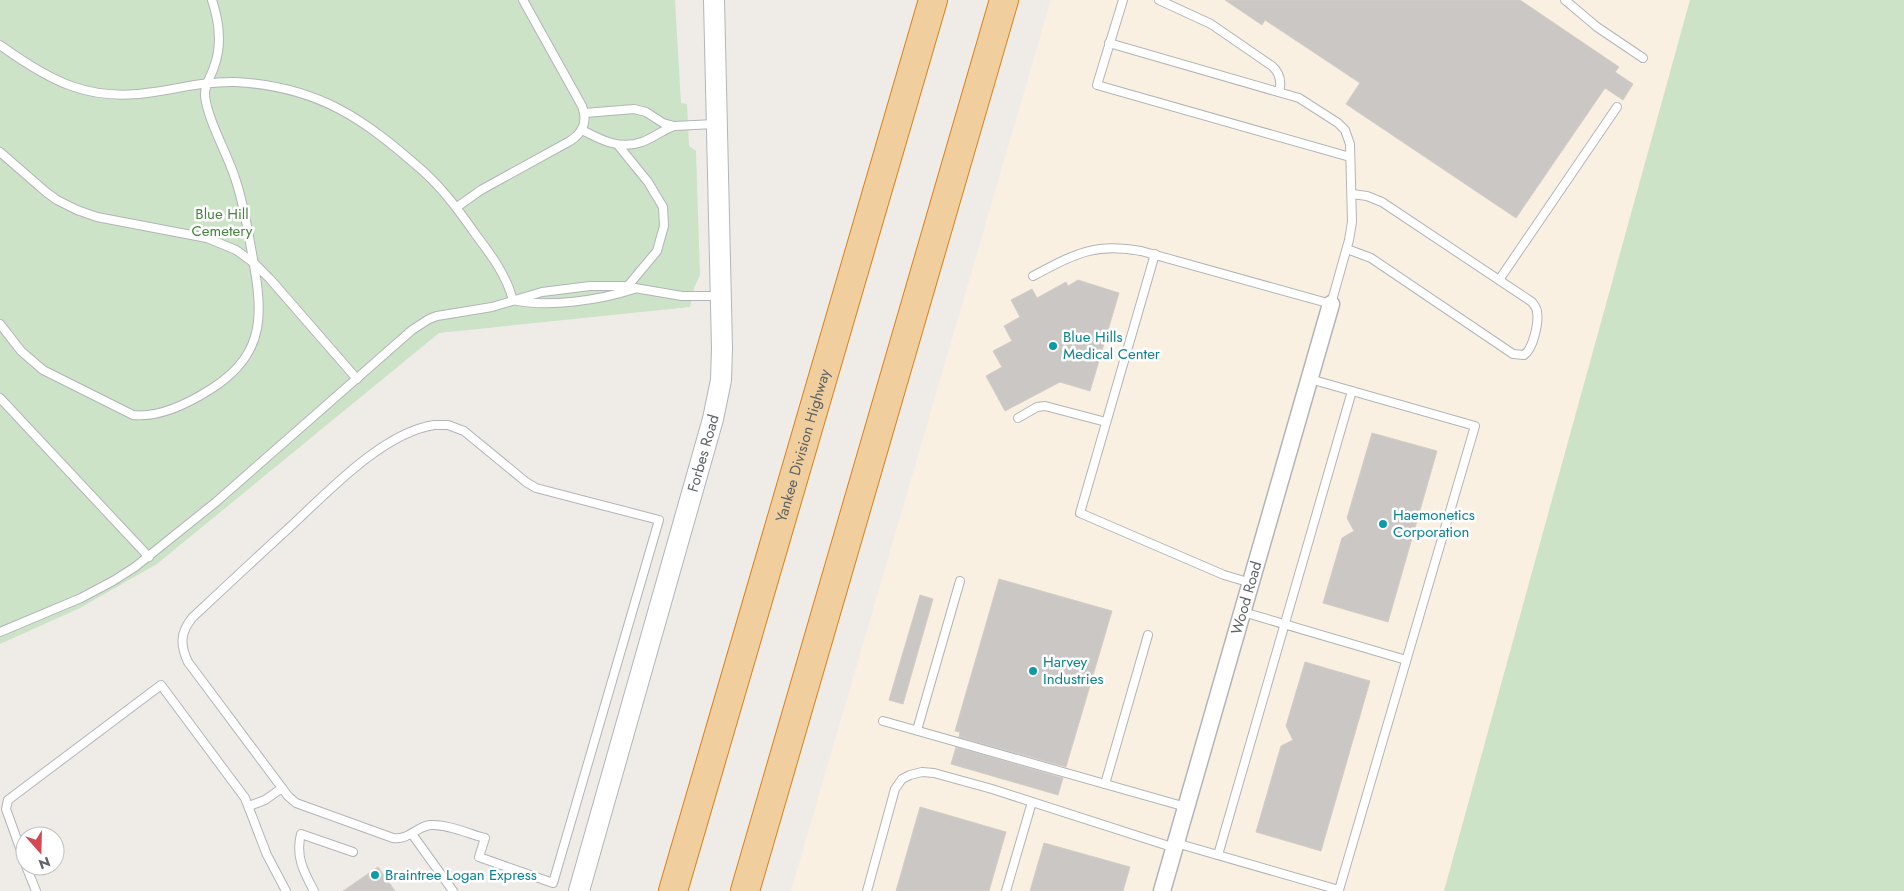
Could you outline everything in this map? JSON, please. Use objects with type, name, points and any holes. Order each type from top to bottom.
[{"type":"highway","name":"Yankee Division Highway","points":[[673,891],[933,0]]},
{"type":"highway","points":[[745,891],[1004,0]]},
{"type":"street","name":"Forbes Road","points":[[579,891],[713,419],[721,380],[722,348],[714,0]]},
{"type":"street","name":"Wood Road","points":[[1162,891],[1331,304]]},
{"type":"lane","points":[[0,324],[28,359],[51,375],[126,412],[141,415],[158,414],[209,390],[233,373],[243,360],[255,336],[260,312],[254,263],[239,189],[207,103],[205,90],[217,60],[219,37],[212,0]]},
{"type":"lane","points":[[457,207],[481,190],[570,141],[582,130],[585,113],[523,0]]},
{"type":"lane","points":[[1123,0],[1097,85],[1350,157]]},
{"type":"lane","points":[[1159,0],[1211,24],[1276,69],[1280,80],[1279,92]]},
{"type":"lane","points":[[1565,0],[1597,27],[1643,58]]},
{"type":"lane","points":[[1033,276],[1076,254],[1096,249],[1125,248],[1155,254],[1331,304],[1347,249],[1352,222],[1350,139],[1346,130],[1305,101],[1109,43]]},
{"type":"lane","points":[[0,45],[50,77],[88,92],[115,95],[141,94],[207,83],[234,82],[268,86],[309,96],[336,107],[387,139],[437,184],[457,207],[500,266],[513,300]]},
{"type":"lane","points":[[1499,280],[1616,107]]},
{"type":"lane","points":[[585,113],[626,109],[640,110],[663,123],[674,126],[717,124]]},
{"type":"lane","points":[[582,130],[602,140],[618,145],[642,142],[674,126]]},
{"type":"lane","points":[[618,145],[648,182],[663,207],[664,226],[657,251],[627,287]]},
{"type":"lane","points":[[0,152],[46,192],[77,210],[97,217],[212,240],[236,250],[254,263],[270,279],[357,379]]},
{"type":"lane","points":[[1347,249],[1371,258],[1513,354],[1524,355],[1530,349],[1537,311],[1532,302],[1382,202],[1367,196],[1352,194]]},
{"type":"lane","points":[[1155,254],[1080,513],[1224,575],[1251,583]]},
{"type":"lane","points":[[0,632],[90,594],[119,578],[149,557],[216,502],[412,330],[429,319],[447,314],[492,307],[542,292],[590,286],[627,287],[682,296],[721,296]]},
{"type":"lane","points":[[513,300],[542,304],[603,297],[636,288]]},
{"type":"lane","points":[[867,891],[895,789],[902,779],[922,772],[934,773],[1175,845],[1218,855],[1339,890],[1475,426],[1310,379]]},
{"type":"lane","points":[[1218,855],[1352,391]]},
{"type":"lane","points":[[0,398],[149,557]]},
{"type":"lane","points":[[1018,418],[1045,406],[1106,422]]},
{"type":"lane","points":[[434,425],[448,425],[464,432],[536,488],[659,520],[552,883],[479,858],[485,838],[438,826],[424,826],[403,838],[393,838],[296,803],[282,788],[188,662],[182,649],[182,636],[192,618],[340,481],[374,454],[419,429],[434,425]]},
{"type":"lane","points":[[917,730],[960,581]]},
{"type":"lane","points":[[1242,612],[1406,660]]},
{"type":"lane","points":[[1105,784],[1148,635]]},
{"type":"lane","points":[[15,835],[7,814],[6,804],[8,800],[161,685],[239,789],[249,806],[267,855],[286,891]]},
{"type":"lane","points":[[883,721],[1186,807]]},
{"type":"lane","points":[[249,806],[265,800],[282,788]]},
{"type":"lane","points":[[1006,891],[1032,802]]},
{"type":"lane","points":[[314,891],[302,868],[299,856],[299,843],[302,834],[353,852]]},
{"type":"lane","points":[[412,834],[453,891]]},
{"type":"lane","points":[[30,876],[36,891]]},
{"type":"shaded area","points":[[1051,0],[1690,0],[1444,891],[791,891]]},
{"type":"green space","name":"Blue Hill Cemetery","points":[[0,0],[675,0],[681,103],[687,104],[689,146],[696,151],[700,275],[694,288],[690,307],[439,333],[157,564],[80,608],[0,644]]},
{"type":"green space","points":[[1690,0],[1904,0],[1904,891],[1444,891]]},
{"type":"building","points":[[1225,0],[1520,0],[1619,67],[1615,72],[1633,84],[1623,100],[1605,88],[1516,218],[1346,104],[1360,83],[1265,20],[1262,25]]},
{"type":"building","name":"Blue Hills Medical Center","points":[[1078,280],[1119,293],[1090,391],[1060,382],[1005,411],[986,376],[1002,367],[993,351],[1012,341],[1004,326],[1020,317],[1011,300],[1032,289],[1037,298],[1066,282],[1068,286]]},
{"type":"building","name":"Haemonetics Corporation","points":[[1372,433],[1437,451],[1388,622],[1323,603],[1342,538],[1354,531],[1347,518]]},
{"type":"building","name":"Harvey Industries","points":[[999,579],[1112,611],[1066,767],[959,737],[960,732],[955,731]]},
{"type":"building","points":[[920,595],[933,599],[903,704],[889,700]]},
{"type":"building","points":[[1305,662],[1370,681],[1321,851],[1256,832],[1281,746],[1293,740],[1286,726]]},
{"type":"building","points":[[956,747],[1063,778],[1058,795],[951,764]]},
{"type":"building","points":[[920,807],[1006,832],[989,891],[896,891]]},
{"type":"building","points":[[1044,843],[1130,867],[1123,891],[1030,891]]},
{"type":"building","name":"Braintree Logan Express","points":[[378,867],[395,891],[343,891]]},
{"type":"place","name":"Blue Hills Medical Center","points":[[1053,346]]},
{"type":"place","name":"Haemonetics Corporation","points":[[1383,524]]},
{"type":"place","name":"Harvey Industries","points":[[1033,671]]},
{"type":"place","name":"Braintree Logan Express","points":[[375,875]]}]
